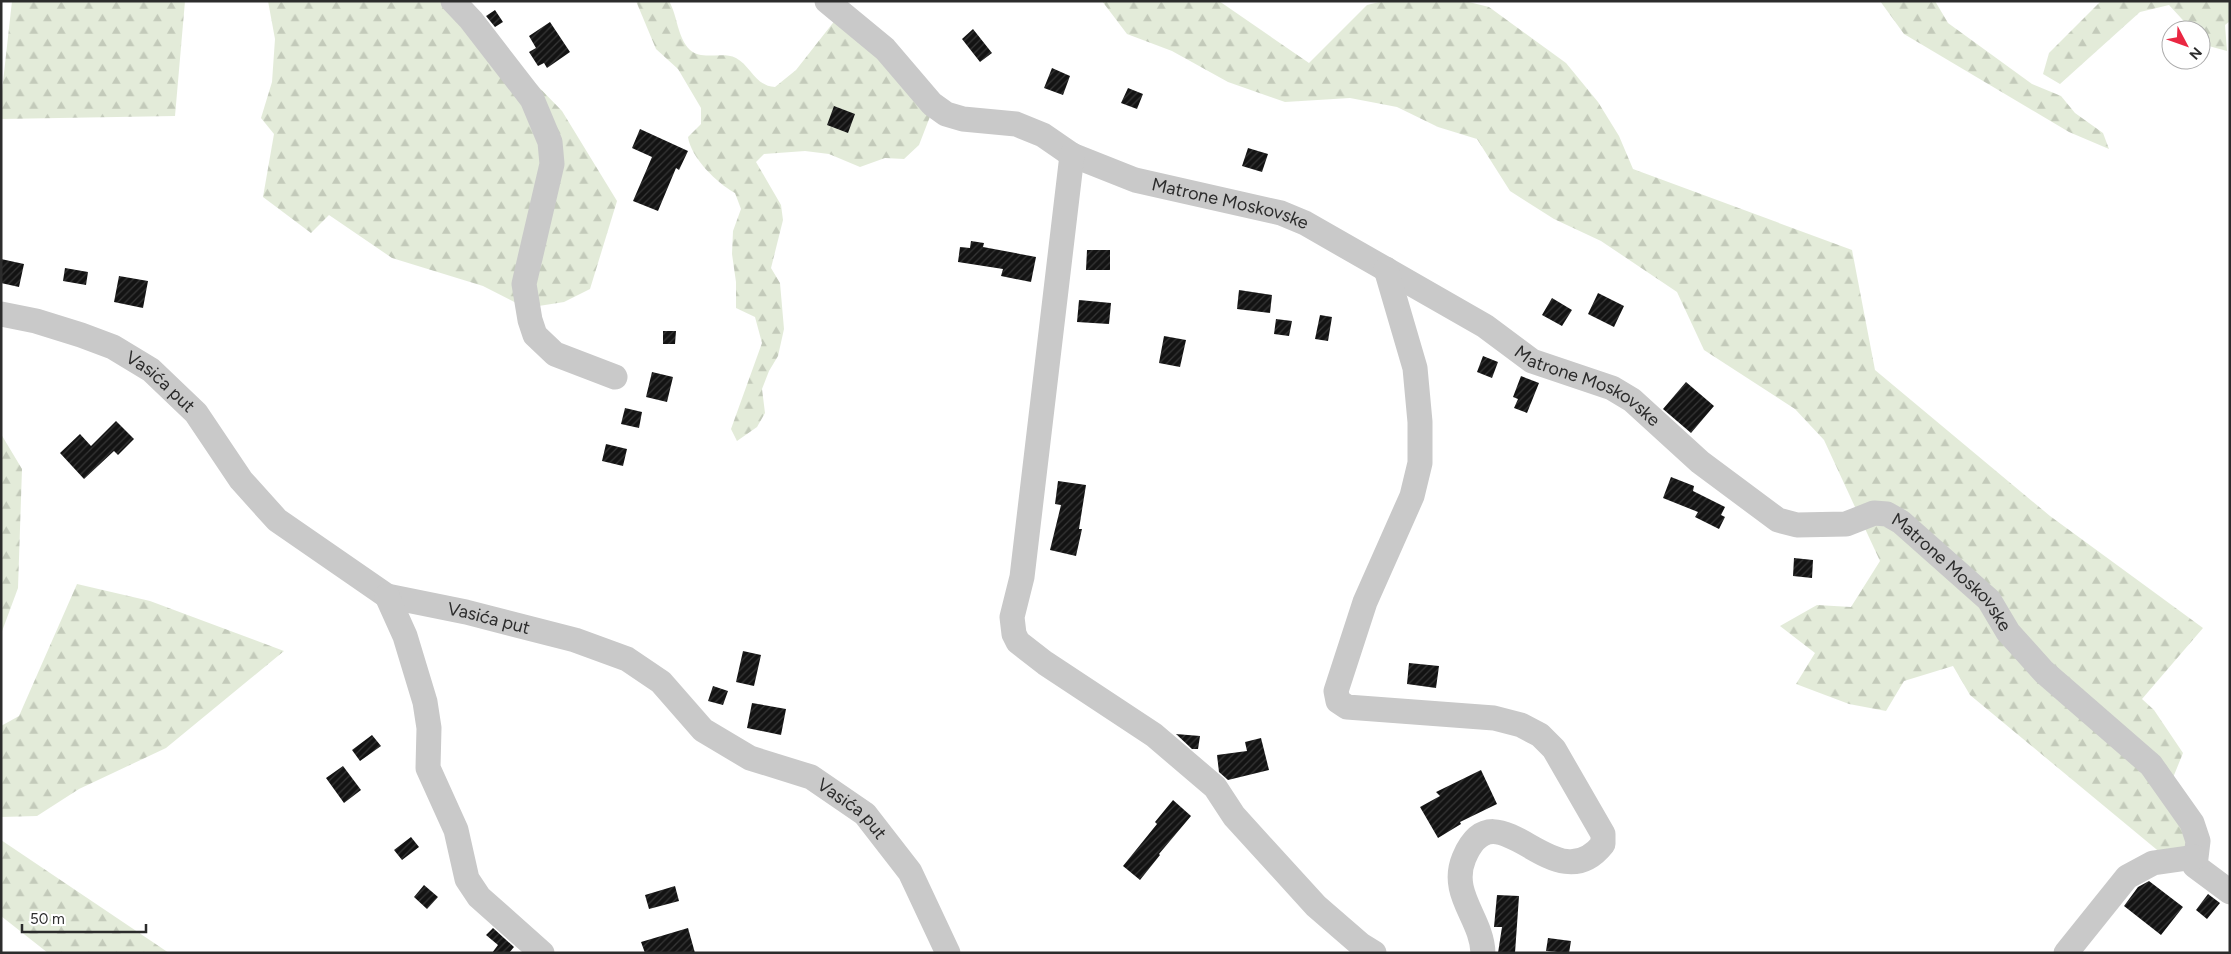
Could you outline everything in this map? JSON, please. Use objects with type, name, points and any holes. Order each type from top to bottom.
[{"type":"street","points":[[453,1],[471,20],[532,99],[550,142],[552,164],[524,284],[530,320],[535,335],[555,354],[615,377]]},
{"type":"street","name":"Matrone Moskovske","points":[[827,1],[885,49],[932,104],[946,114],[963,119],[1016,124],[1043,136],[1072,155],[1135,180],[1281,213],[1305,222],[1485,326],[1532,361],[1612,388],[1632,400],[1700,462],[1778,520],[1797,525],[1846,524],[1874,513],[1887,514],[1901,522],[1990,600],[2008,632],[2044,672],[2151,765],[2192,823],[2198,841],[2195,857]]},
{"type":"street","points":[[1072,155],[1022,577],[1012,617],[1014,634],[1018,642],[1045,662],[1154,735],[1215,787],[1234,816],[1290,879],[1316,906],[1361,945],[1374,953]]},
{"type":"street","points":[[1386,269],[1415,368],[1420,422],[1420,463],[1412,496],[1365,602],[1336,692],[1338,701],[1347,707],[1494,718],[1521,725],[1540,735],[1554,748],[1603,834],[1603,844],[1595,854],[1584,860],[1567,863],[1550,858],[1514,836],[1499,831],[1483,834],[1476,840],[1466,854],[1459,871],[1460,884],[1479,934],[1483,953]]},
{"type":"street","name":"Vasića put","points":[[1,314],[36,321],[89,338],[113,348],[152,370],[196,413],[241,480],[276,520],[387,596],[466,612],[575,640],[627,660],[661,682],[703,730],[750,758],[811,777],[865,814],[910,872],[948,953]]},
{"type":"street","points":[[387,596],[405,636],[425,702],[429,728],[428,768],[456,830],[467,879],[479,897],[542,953]]},
{"type":"street","points":[[2066,953],[2127,877],[2153,863],[2195,857],[2195,866],[2230,892]]},
{"type":"green space","points":[[12,1],[185,1],[175,116],[1,119],[1,100]]},
{"type":"green space","points":[[268,1],[444,1],[527,75],[562,111],[617,201],[590,289],[564,302],[526,308],[483,286],[392,258],[329,215],[311,233],[263,197],[274,134],[261,118],[272,82],[275,39]]},
{"type":"green space","points":[[636,1],[669,1],[682,39],[690,50],[700,55],[725,55],[736,58],[763,83],[775,87],[796,70],[836,19],[875,53],[931,114],[919,145],[904,159],[885,158],[860,167],[829,154],[805,151],[764,154],[756,162],[781,205],[783,220],[771,268],[780,283],[784,329],[778,356],[769,371],[762,389],[765,413],[757,427],[737,441],[731,429],[762,343],[755,317],[736,308],[736,282],[732,254],[733,231],[741,209],[735,193],[720,183],[694,153],[688,137],[701,124],[701,108],[678,69],[656,49]]},
{"type":"green space","points":[[1102,1],[1219,1],[1309,63],[1367,5],[1383,1],[1465,1],[1489,7],[1566,63],[1598,102],[1619,136],[1633,169],[1852,250],[1875,370],[2050,516],[2203,628],[2142,699],[2154,710],[2183,753],[2166,795],[2194,846],[2162,854],[1970,695],[1953,666],[1904,681],[1886,711],[1849,704],[1796,684],[1815,653],[1780,626],[1817,605],[1851,607],[1880,561],[1824,440],[1795,409],[1704,350],[1677,292],[1601,241],[1554,219],[1510,191],[1477,139],[1438,127],[1397,107],[1350,98],[1285,102],[1228,82],[1172,51],[1127,34]]},
{"type":"green space","points":[[1880,1],[1935,1],[1948,23],[2032,84],[2061,96],[2075,113],[2103,133],[2109,149],[2069,132],[1904,34]]},
{"type":"green space","points":[[2101,1],[2230,1],[2230,21],[2225,25],[2227,51],[2211,47],[2211,20],[2183,20],[2169,5],[2140,12],[2060,84],[2043,74],[2049,53]]},
{"type":"green space","points":[[1,434],[22,469],[18,588],[1,634]]},
{"type":"green space","points":[[77,584],[150,601],[284,651],[166,748],[79,789],[37,816],[1,817],[1,726],[19,716]]},
{"type":"green space","points":[[1,840],[169,953],[48,953],[1,916]]},
{"type":"building","points":[[495,10],[503,22],[495,27],[486,16]]},
{"type":"building","points":[[550,22],[570,52],[547,68],[544,63],[538,66],[529,52],[536,48],[529,36]]},
{"type":"building","points":[[973,29],[992,53],[980,62],[962,39]]},
{"type":"building","points":[[1052,68],[1070,76],[1063,95],[1044,88]]},
{"type":"building","points":[[1128,88],[1143,94],[1137,109],[1121,103]]},
{"type":"building","points":[[834,106],[855,114],[848,133],[827,125]]},
{"type":"building","points":[[640,129],[688,151],[679,170],[676,168],[658,211],[633,201],[652,157],[632,148]]},
{"type":"building","points":[[1248,148],[1268,154],[1262,172],[1242,166]]},
{"type":"building","points":[[971,241],[984,243],[983,247],[1036,257],[1031,282],[1001,276],[1003,269],[958,262],[960,247],[970,248]]},
{"type":"building","points":[[1087,250],[1110,250],[1110,270],[1086,270]]},
{"type":"building","points":[[1,259],[24,264],[19,287],[1,283]]},
{"type":"building","points":[[65,268],[88,272],[86,285],[63,281]]},
{"type":"building","points":[[119,276],[148,281],[143,308],[114,302]]},
{"type":"building","points":[[1239,290],[1272,295],[1270,313],[1237,309]]},
{"type":"building","points":[[1598,293],[1624,306],[1614,327],[1588,314]]},
{"type":"building","points":[[1552,298],[1572,310],[1562,326],[1542,315]]},
{"type":"building","points":[[1079,300],[1111,303],[1109,324],[1077,322]]},
{"type":"building","points":[[1320,315],[1332,317],[1328,341],[1315,339]]},
{"type":"building","points":[[1276,319],[1292,321],[1289,336],[1274,334]]},
{"type":"building","points":[[663,331],[676,331],[675,344],[663,344]]},
{"type":"building","points":[[1164,336],[1186,340],[1180,367],[1159,363]]},
{"type":"building","points":[[1483,356],[1498,362],[1492,378],[1477,372]]},
{"type":"building","points":[[652,372],[673,377],[667,402],[646,397]]},
{"type":"building","points":[[1521,376],[1539,383],[1527,413],[1514,408],[1518,399],[1513,397]]},
{"type":"building","points":[[1686,382],[1714,406],[1691,433],[1663,409]]},
{"type":"building","points":[[625,408],[642,412],[639,428],[621,424]]},
{"type":"building","points":[[116,421],[134,439],[118,455],[114,451],[84,479],[60,453],[80,434],[91,446]]},
{"type":"building","points":[[606,444],[627,449],[623,466],[602,461]]},
{"type":"building","points":[[1671,477],[1694,486],[1693,491],[1725,507],[1721,515],[1725,517],[1719,529],[1695,517],[1698,512],[1663,498]]},
{"type":"building","points":[[1058,481],[1086,485],[1079,529],[1082,529],[1076,556],[1050,550],[1061,505],[1055,504]]},
{"type":"building","points":[[1794,558],[1813,560],[1812,578],[1793,576]]},
{"type":"building","points":[[743,651],[761,655],[754,686],[736,682]]},
{"type":"building","points":[[1409,663],[1439,666],[1436,688],[1407,684]]},
{"type":"building","points":[[713,686],[728,691],[723,705],[708,701]]},
{"type":"building","points":[[752,703],[786,709],[781,735],[747,728]]},
{"type":"building","points":[[1176,734],[1200,736],[1198,749],[1192,749]]},
{"type":"building","points":[[372,735],[381,746],[360,761],[352,750]]},
{"type":"building","points":[[1261,738],[1269,770],[1228,780],[1219,772],[1217,755],[1247,751],[1245,742]]},
{"type":"building","points":[[343,766],[361,790],[344,803],[326,778]]},
{"type":"building","points":[[1481,770],[1497,804],[1460,822],[1461,824],[1438,838],[1420,807],[1440,796],[1436,792]]},
{"type":"building","points":[[1173,800],[1191,816],[1140,880],[1123,866],[1157,824],[1155,822]]},
{"type":"building","points":[[411,837],[419,847],[402,860],[394,850]]},
{"type":"building","points":[[2149,881],[2183,907],[2161,935],[2124,906],[2138,887]]},
{"type":"building","points":[[424,885],[438,897],[427,909],[414,897]]},
{"type":"building","points":[[675,886],[679,901],[649,909],[645,895]]},
{"type":"building","points":[[2208,894],[2220,903],[2207,919],[2196,910]]},
{"type":"building","points":[[1497,895],[1519,896],[1515,953],[1498,953],[1502,927],[1494,927]]},
{"type":"building","points":[[493,928],[514,947],[509,953],[492,953],[498,945],[486,935]]},
{"type":"building","points":[[688,928],[695,953],[645,953],[641,942]]},
{"type":"building","points":[[1548,938],[1571,941],[1569,953],[1546,951]]}]
